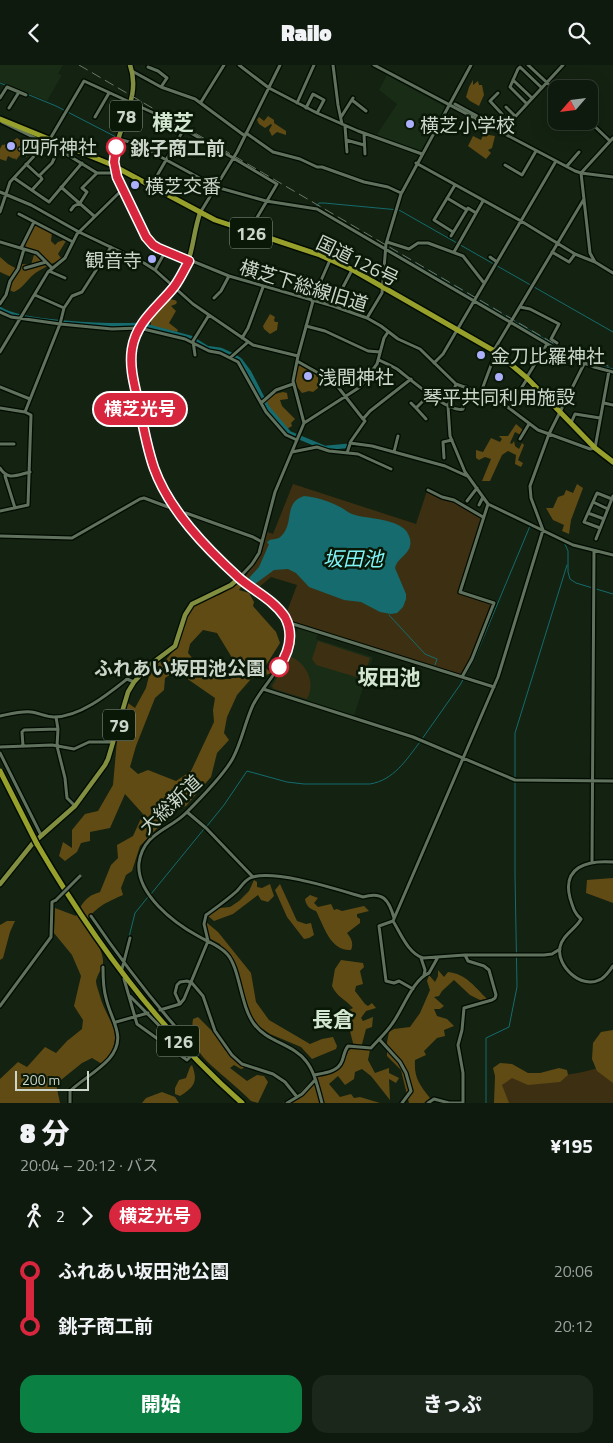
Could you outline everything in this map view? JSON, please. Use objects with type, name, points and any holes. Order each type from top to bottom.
[{"type":"highway","name":"国道126号","points":[[1,120],[47,142],[61,143],[115,166],[200,213],[224,224],[330,259],[352,269],[495,351],[527,378],[595,449],[613,462]]},
{"type":"highway","name":"126","points":[[0,771],[37,844],[87,924],[179,1042],[242,1103]]},
{"type":"main road","name":"78","points":[[115,166],[118,139],[131,103],[132,71],[130,65]]},
{"type":"main road","points":[[200,213],[189,261],[174,287],[139,328],[133,347],[132,368],[151,459],[163,488],[178,514],[239,578]]},
{"type":"main road","name":"79","points":[[0,883],[20,857],[41,835],[76,806],[105,765],[114,742],[128,692],[134,682],[151,664],[174,646],[184,615],[192,604],[231,585],[239,578]]},
{"type":"street","points":[[201,103],[224,65]]},
{"type":"street","points":[[239,65],[269,88],[317,113],[364,133],[422,154]]},
{"type":"street","points":[[200,213],[233,158],[280,65]]},
{"type":"street","points":[[297,103],[314,65]]},
{"type":"street","points":[[333,65],[341,117],[344,125],[346,152]]},
{"type":"street","points":[[374,65],[580,173],[613,177]]},
{"type":"street","points":[[367,318],[382,295],[386,246],[401,193],[471,65]]},
{"type":"street","points":[[528,65],[546,82]]},
{"type":"street","points":[[502,131],[563,65]]},
{"type":"street","points":[[148,67],[158,71],[167,78],[161,87]]},
{"type":"street","points":[[527,104],[510,87],[518,69],[520,67],[542,88]]},
{"type":"street","points":[[132,71],[161,87],[201,103],[245,135],[273,152],[300,159],[317,167],[322,167],[364,182],[388,187],[401,193]]},
{"type":"street","points":[[513,80],[532,98]]},
{"type":"street","points":[[0,212],[10,182],[47,142],[84,81],[169,120],[277,184],[248,232]]},
{"type":"street","points":[[0,99],[7,87],[26,95]]},
{"type":"street","points":[[9,109],[19,92]]},
{"type":"street","points":[[95,117],[109,93]]},
{"type":"street","points":[[497,126],[498,119],[502,114],[490,101],[498,93]]},
{"type":"street","points":[[306,107],[313,94],[324,100],[317,113]]},
{"type":"street","points":[[341,117],[352,99],[366,111]]},
{"type":"street","points":[[455,104],[497,126],[502,131]]},
{"type":"street","points":[[506,107],[515,116]]},
{"type":"street","points":[[580,173],[612,139],[598,128]]},
{"type":"street","points":[[151,186],[184,129]]},
{"type":"street","points":[[364,133],[365,154]]},
{"type":"street","points":[[118,139],[137,144],[217,186],[267,200],[317,209],[386,246],[547,344],[584,364],[611,372],[595,449],[590,449],[549,434],[529,424],[497,399],[456,384],[448,406],[452,440],[468,476],[488,504],[573,545],[613,555]]},
{"type":"street","points":[[346,140],[364,145]]},
{"type":"street","points":[[20,149],[47,142],[97,173],[116,173]]},
{"type":"street","points":[[40,175],[52,163],[61,143]]},
{"type":"street","points":[[505,165],[522,175],[536,151]]},
{"type":"street","points":[[567,166],[579,152]]},
{"type":"street","points":[[434,363],[443,354],[556,161]]},
{"type":"street","points":[[14,178],[49,202],[82,163]]},
{"type":"street","points":[[416,163],[521,221],[574,254],[595,262],[613,273]]},
{"type":"street","points":[[26,164],[40,175],[42,179],[31,190]]},
{"type":"street","name":"横芝下総線旧道","points":[[115,166],[122,190],[146,237],[153,245],[229,277],[332,306],[367,318],[398,339],[420,349],[456,384]]},
{"type":"street","points":[[71,210],[80,203],[87,192],[82,188],[97,173]]},
{"type":"street","points":[[580,173],[590,253],[595,262]]},
{"type":"street","points":[[453,231],[434,220],[455,185]]},
{"type":"street","points":[[61,187],[94,217]]},
{"type":"street","points":[[0,352],[50,270],[65,258],[79,232],[122,190]]},
{"type":"street","points":[[0,192],[31,205],[79,232],[155,270],[193,303],[248,342],[257,347],[297,358],[338,387],[365,421],[350,443],[347,453]]},
{"type":"street","points":[[447,198],[476,213]]},
{"type":"street","points":[[481,392],[495,351],[584,199]]},
{"type":"street","points":[[454,252],[483,201]]},
{"type":"street","points":[[451,237],[467,210]]},
{"type":"street","points":[[19,214],[73,242]]},
{"type":"street","points":[[0,305],[6,295],[10,281],[18,269],[23,249],[34,222]]},
{"type":"street","points":[[0,242],[37,253],[46,262],[50,270],[66,278]]},
{"type":"street","points":[[386,246],[408,249],[418,243],[428,243],[454,252],[463,256],[484,283]]},
{"type":"street","points":[[25,412],[60,324],[64,308],[73,295],[82,291],[111,247]]},
{"type":"street","points":[[155,270],[165,251]]},
{"type":"street","points":[[552,252],[569,262],[574,254]]},
{"type":"street","points":[[490,257],[497,262]]},
{"type":"street","points":[[304,423],[293,384],[297,358],[313,301],[330,259]]},
{"type":"street","points":[[25,268],[46,262]]},
{"type":"street","points":[[332,306],[352,269]]},
{"type":"street","points":[[214,297],[221,291],[229,277]]},
{"type":"street","points":[[242,338],[248,328],[263,287]]},
{"type":"street","points":[[34,295],[64,308]]},
{"type":"street","points":[[520,307],[530,309],[559,324],[551,339],[557,343]]},
{"type":"street","points":[[0,312],[10,317],[60,324],[112,329],[139,328],[193,341],[209,351],[231,357],[242,367],[266,412],[286,435],[297,440]]},
{"type":"street","points":[[195,355],[193,341],[209,315]]},
{"type":"street","points":[[306,326],[325,331],[368,351],[380,352]]},
{"type":"street","points":[[388,332],[384,338],[376,367],[364,382],[353,393],[304,423],[275,492],[256,559],[239,578],[278,608],[288,625],[300,626],[494,687]]},
{"type":"street","points":[[231,357],[233,353],[248,342]]},
{"type":"street","points":[[510,408],[547,344]]},
{"type":"street","points":[[379,360],[395,368],[448,406],[459,410],[462,409],[466,387]]},
{"type":"street","points":[[413,989],[399,981],[394,983],[386,981],[379,926],[394,920],[494,687],[543,530],[531,498],[530,486],[549,434],[584,364]]},
{"type":"street","points":[[355,375],[364,382]]},
{"type":"street","points":[[363,419],[370,411],[411,379]]},
{"type":"street","points":[[262,402],[276,390],[293,384]]},
{"type":"street","points":[[0,387],[30,399]]},
{"type":"street","points":[[416,408],[430,394]]},
{"type":"street","points":[[411,403],[426,419]]},
{"type":"street","points":[[604,403],[613,405]]},
{"type":"street","points":[[0,408],[25,412],[31,415],[28,505],[0,511]]},
{"type":"street","points":[[571,423],[575,414],[600,419]]},
{"type":"street","points":[[520,439],[529,424]]},
{"type":"street","points":[[394,452],[398,436]]},
{"type":"street","points":[[442,456],[443,443],[452,440]]},
{"type":"street","points":[[350,443],[372,446],[446,466],[468,476]]},
{"type":"street","points":[[0,444],[14,444]]},
{"type":"street","points":[[292,451],[317,447],[323,450],[362,455],[390,469]]},
{"type":"street","points":[[0,468],[5,476],[15,508]]},
{"type":"street","points":[[5,476],[9,477],[30,472]]},
{"type":"street","points":[[467,501],[477,488]]},
{"type":"street","points":[[428,490],[442,497],[454,500],[483,517]]},
{"type":"street","points":[[596,539],[612,498],[597,493],[584,522],[600,528]]},
{"type":"street","points":[[479,505],[483,497]]},
{"type":"street","points":[[0,536],[72,538],[140,499],[168,507],[173,506]]},
{"type":"street","points":[[593,502],[608,509]]},
{"type":"street","points":[[462,677],[472,659],[494,603],[460,592],[488,504]]},
{"type":"street","points":[[178,514],[186,513],[262,542]]},
{"type":"street","points":[[588,513],[604,519]]},
{"type":"street","points":[[592,861],[594,551]]},
{"type":"street","name":"大総新道","points":[[288,625],[290,640],[286,655],[253,706],[228,766],[188,812],[162,829],[145,845],[139,863],[140,880],[145,891],[161,908],[188,931],[221,948],[230,959],[244,1002],[256,1026],[264,1034],[303,1057],[308,1062],[322,1103]]},
{"type":"street","points":[[0,716],[30,712],[56,717],[68,715],[105,696],[127,679],[134,682]]},
{"type":"street","points":[[263,689],[413,737],[515,781],[613,781]]},
{"type":"street","points":[[56,717],[58,729],[57,746],[65,778],[67,798],[76,806]]},
{"type":"street","points":[[23,746],[22,732],[24,730],[58,729]]},
{"type":"street","points":[[0,747],[57,746],[74,749],[90,742],[114,742]]},
{"type":"street","points":[[0,753],[41,835]]},
{"type":"street","points":[[188,812],[253,877]]},
{"type":"street","points":[[160,1010],[180,1004],[192,983],[208,941],[204,924],[206,915],[253,877],[272,876],[303,881],[363,897],[376,895],[383,897],[390,905],[394,920],[412,951],[421,957],[544,955],[560,948],[566,935],[578,925],[581,919],[572,907],[568,889],[569,879],[583,865],[592,861],[613,862]]},
{"type":"street","points":[[0,1006],[51,937],[52,903],[80,876]]},
{"type":"street","points":[[91,916],[123,963],[160,1010],[195,1049]]},
{"type":"street","points":[[121,970],[130,938]]},
{"type":"street","points":[[560,948],[567,970],[580,979],[590,982],[598,981],[613,966]]},
{"type":"street","points":[[428,1103],[434,1099],[449,1103],[463,1103],[463,1073],[458,1045],[462,1030],[464,1008],[492,1000],[496,995],[489,970],[484,965],[468,961],[465,955]]},
{"type":"street","points":[[421,957],[425,970],[424,975]]},
{"type":"street","points":[[287,1103],[297,1097],[314,1077],[336,1069],[341,1065],[344,1051],[348,1046],[371,1048],[393,1023],[413,989],[424,975],[429,973],[438,957]]},
{"type":"street","points":[[70,1103],[69,1094],[71,1089],[102,1066],[116,1049],[118,1039],[116,1022],[106,997],[103,967]]},
{"type":"street","points":[[124,979],[136,1024],[187,1060],[190,1057],[129,995]]},
{"type":"street","points":[[180,1004],[175,993],[177,985],[180,982],[187,981],[192,983],[203,996],[215,1031],[232,1055],[242,1064],[273,1074],[285,1082],[297,1097]]},
{"type":"street","points":[[116,1022],[148,1013]]},
{"type":"street","points":[[379,1039],[394,1054],[406,1073],[410,1091],[402,1103]]},
{"type":"shaded area","points":[[0,65],[63,65],[58,74],[62,75],[47,101],[0,82]]},
{"type":"shaded area","name":"横芝小学校","points":[[387,75],[444,106],[444,112],[420,152],[376,136],[397,104],[379,90]]},
{"type":"shaded area","points":[[473,80],[473,85],[478,81],[479,85],[482,85],[484,95],[479,106],[466,97]]},
{"type":"shaded area","points":[[268,116],[274,120],[274,123],[286,131],[286,135],[277,132],[272,136],[269,130],[271,124],[265,128],[259,124],[257,120],[259,117],[264,121]]},
{"type":"shaded area","points":[[480,125],[488,129],[480,127],[480,129],[489,132],[489,135],[495,136],[492,148],[488,150],[491,153],[486,159],[468,146],[473,136],[481,140],[483,135],[478,128]]},
{"type":"shaded area","points":[[17,138],[21,141],[24,139],[27,144],[33,146],[34,151],[29,152],[30,155],[26,157],[20,155],[16,160],[8,156],[6,161],[0,159],[2,145],[8,144]]},
{"type":"shaded area","points":[[34,224],[52,232],[51,241],[55,245],[58,242],[66,241],[58,254],[61,258],[36,273],[14,292],[7,289],[11,277],[0,272],[0,257],[17,269],[22,264],[31,265],[35,251],[25,249],[26,239]]},
{"type":"shaded area","points":[[167,299],[177,302],[171,306],[176,311],[169,323],[178,330],[177,332],[151,326],[151,320]]},
{"type":"shaded area","points":[[270,314],[275,317],[275,322],[278,322],[277,330],[270,334],[263,326]]},
{"type":"shaded area","points":[[298,363],[318,375],[318,388],[313,392],[302,393],[296,385],[295,377]]},
{"type":"shaded area","points":[[287,393],[288,399],[280,400],[282,406],[295,419],[291,423],[292,426],[287,429],[265,402],[275,394]]},
{"type":"shaded area","points":[[516,424],[523,430],[521,435],[515,432],[510,443],[512,444],[514,441],[515,446],[519,449],[522,443],[524,445],[518,460],[523,463],[521,467],[515,464],[516,455],[508,451],[502,455],[490,481],[482,481],[491,459],[485,457],[479,460],[476,458],[476,450],[483,452],[491,438],[500,442],[502,439],[499,436],[508,436]]},
{"type":"shaded area","name":"ふれあい坂田池公園","points":[[293,484],[416,524],[427,491],[442,499],[453,501],[481,517],[482,519],[459,593],[493,604],[471,660],[462,675],[290,621],[286,614],[297,585],[271,577],[258,588],[247,580],[246,576],[262,552],[267,532],[273,534]]},
{"type":"shaded area","points":[[577,484],[583,488],[571,520],[569,534],[562,531],[564,525],[553,520],[546,508],[553,508],[558,497],[564,495],[566,490],[573,493]]},
{"type":"shaded area","points":[[239,583],[243,584],[239,590],[249,593],[254,602],[253,606],[276,632],[280,643],[265,667],[271,673],[251,679],[237,695],[227,717],[224,733],[229,740],[217,753],[211,777],[186,806],[174,811],[140,846],[132,871],[126,875],[121,888],[123,895],[96,910],[84,925],[103,958],[96,983],[114,1029],[114,1045],[102,1064],[92,1058],[82,1063],[56,1084],[60,1103],[0,1103],[0,1079],[18,1062],[27,1067],[45,1047],[56,1053],[82,1029],[83,1020],[74,1006],[81,976],[72,955],[54,933],[55,908],[76,916],[85,901],[100,892],[111,865],[118,858],[117,845],[133,836],[143,814],[125,794],[110,828],[90,832],[90,841],[81,843],[77,852],[65,861],[59,856],[63,842],[72,848],[72,830],[85,814],[98,811],[113,785],[117,740],[128,703],[135,708],[146,688],[151,668],[160,661],[163,663],[176,648],[186,616],[194,605],[221,594]],"holes":[[[203,630],[217,633],[234,661],[236,668],[231,679],[219,679],[199,666],[188,653],[190,644]],[[176,671],[215,698],[214,722],[191,771],[176,781],[148,770],[138,774],[130,767],[136,746],[155,698],[164,690],[165,678]]]},
{"type":"shaded area","points":[[298,627],[318,634],[316,639],[373,657],[354,716],[272,690],[270,684],[289,656]]},
{"type":"shaded area","points":[[318,641],[370,658],[363,679],[316,665],[312,659]]},
{"type":"shaded area","points":[[290,656],[301,664],[308,674],[311,686],[307,699],[274,689],[272,686]]},
{"type":"shaded area","points":[[613,878],[613,903],[586,893],[587,880]]},
{"type":"shaded area","points":[[254,880],[257,882],[257,887],[262,888],[270,884],[274,896],[268,902],[261,900],[258,895],[233,914],[214,921],[208,916],[220,908],[230,907],[239,901],[249,891]]},
{"type":"shaded area","points":[[280,884],[297,921],[306,924],[311,923],[314,935],[309,938],[304,939],[287,917],[275,890]]},
{"type":"shaded area","points":[[310,895],[318,898],[314,903],[318,907],[331,904],[334,910],[342,911],[364,906],[369,911],[357,914],[360,923],[347,933],[352,941],[351,950],[344,949],[333,942],[316,911],[306,904],[305,899]]},
{"type":"shaded area","points":[[7,921],[15,921],[3,958],[0,960],[0,925]]},
{"type":"shaded area","points":[[206,922],[218,932],[251,973],[256,1002],[269,1020],[310,1044],[333,1037],[337,1046],[336,1049],[312,1059],[301,1047],[270,1034],[260,1027],[250,1014],[241,984],[220,944],[209,938]]},
{"type":"shaded area","points":[[341,960],[363,963],[364,967],[360,971],[363,984],[356,986],[355,991],[365,1004],[368,1006],[372,1003],[376,1008],[366,1011],[361,1018],[363,1021],[373,1017],[372,1027],[366,1029],[361,1048],[370,1050],[368,1060],[375,1073],[389,1068],[389,1073],[399,1078],[396,1083],[389,1079],[390,1100],[371,1076],[362,1069],[355,1072],[354,1079],[345,1085],[338,1076],[329,1084],[340,1097],[351,1094],[354,1098],[360,1097],[380,1103],[283,1103],[297,1095],[316,1077],[331,1074],[342,1065],[348,1051],[354,1047],[349,1027],[337,1016],[338,1012],[343,1009],[349,1010],[353,1008],[332,986],[335,969]]},
{"type":"shaded area","points":[[438,970],[444,977],[448,972],[460,975],[474,985],[487,999],[480,1000],[470,995],[454,980],[439,996],[434,997],[444,1006],[440,1009],[434,1009],[437,1016],[447,1019],[454,1026],[444,1030],[445,1036],[437,1038],[424,1051],[426,1055],[415,1060],[415,1072],[418,1081],[430,1098],[424,1103],[409,1103],[401,1070],[387,1056],[389,1032],[394,1029],[410,1027],[420,1013],[430,990],[427,981],[429,975],[435,982]]},
{"type":"shaded area","points":[[198,1017],[215,1034],[225,1050],[235,1054],[244,1068],[241,1069],[234,1065],[230,1068],[247,1081],[257,1075],[264,1076],[268,1082],[258,1103],[251,1101],[201,1054],[192,1030],[193,1019]]},
{"type":"shaded area","points":[[613,1030],[613,1083],[597,1071],[592,1059],[593,1043],[601,1032]]},
{"type":"shaded area","points":[[500,1063],[512,1064],[528,1073],[540,1073],[559,1068],[567,1070],[568,1075],[560,1082],[528,1085],[512,1078],[502,1085],[509,1103],[494,1103],[495,1076],[493,1068]]},
{"type":"shaded area","points":[[192,1065],[195,1075],[194,1083],[189,1090],[180,1096],[175,1094],[175,1088],[179,1080],[186,1078]]},
{"type":"shaded area","points":[[598,1068],[613,1076],[613,1103],[503,1103],[501,1093],[504,1074],[551,1076],[574,1074]]},
{"type":"shaded area","points":[[162,1092],[175,1097],[179,1103],[142,1103],[146,1098]]},
{"type":"water","name":"坂田池","points":[[304,496],[330,502],[352,514],[394,523],[407,532],[410,539],[409,548],[395,568],[406,594],[403,607],[397,613],[380,612],[361,602],[344,600],[309,587],[296,573],[288,569],[274,570],[255,584],[249,578],[259,567],[269,544],[267,543],[268,541],[279,538],[284,533],[293,504],[297,499]]},
{"type":"waterway","points":[[0,83],[56,106],[116,137]]},
{"type":"waterway","points":[[120,138],[133,141]]},
{"type":"waterway","points":[[183,167],[215,184]]},
{"type":"waterway","points":[[219,186],[246,194]]},
{"type":"waterway","points":[[253,196],[266,199]]},
{"type":"waterway","points":[[274,201],[317,207]]},
{"type":"waterway","points":[[316,207],[319,203],[324,203],[399,210],[613,332]]},
{"type":"waterway","points":[[327,213],[352,228]]},
{"type":"waterway","points":[[377,242],[384,246]]},
{"type":"waterway","points":[[388,248],[579,359]]},
{"type":"waterway","points":[[0,309],[26,318],[86,324],[136,325]]},
{"type":"waterway","points":[[146,326],[191,338],[207,348],[221,350],[234,356],[240,360],[249,372],[267,407],[289,433],[325,448],[346,446]]},
{"type":"waterway","points":[[590,363],[613,369]]},
{"type":"waterway","points":[[422,739],[460,685],[474,660],[530,526]]},
{"type":"waterway","points":[[564,542],[568,551],[570,579],[576,583],[613,594]]},
{"type":"waterway","points":[[486,1103],[486,1038],[509,1027],[517,987],[515,733],[567,565]]},
{"type":"waterway","points":[[389,615],[425,654],[437,659],[435,665]]},
{"type":"waterway","points":[[207,826],[247,771],[287,782],[304,784],[370,784],[393,774],[420,742]]},
{"type":"waterway","points":[[151,894],[204,829]]},
{"type":"waterway","points":[[129,937],[135,913],[148,897]]},
{"type":"railway","points":[[79,65],[570,353],[595,363],[613,367]]},
{"type":"bus line","name":"横芝光号","points":[[116,147],[114,162],[117,177],[128,203],[149,242],[158,248],[189,261],[180,279],[139,328],[133,347],[132,368],[151,459],[158,479],[178,514],[239,578],[273,603],[284,617],[288,625],[290,640],[289,648],[279,667]]},
{"type":"place","name":"横芝小学校","points":[[410,124]]},
{"type":"place","name":"四所神社","points":[[11,146]]},
{"type":"place","name":"銚子商工前","points":[[116,147]]},
{"type":"place","name":"横芝交番","points":[[135,185]]},
{"type":"place","name":"観音寺","points":[[152,259]]},
{"type":"place","name":"金刀比羅神社","points":[[481,355]]},
{"type":"place","name":"浅間神社","points":[[308,376]]},
{"type":"place","name":"琴平共同利用施設","points":[[499,377]]},
{"type":"place","name":"ふれあい坂田池公園","points":[[279,667]]},
{"type":"district","name":"横芝","points":[[173,122]]},
{"type":"district","name":"坂田池","points":[[389,677]]},
{"type":"district","name":"長倉","points":[[333,1019]]}]
